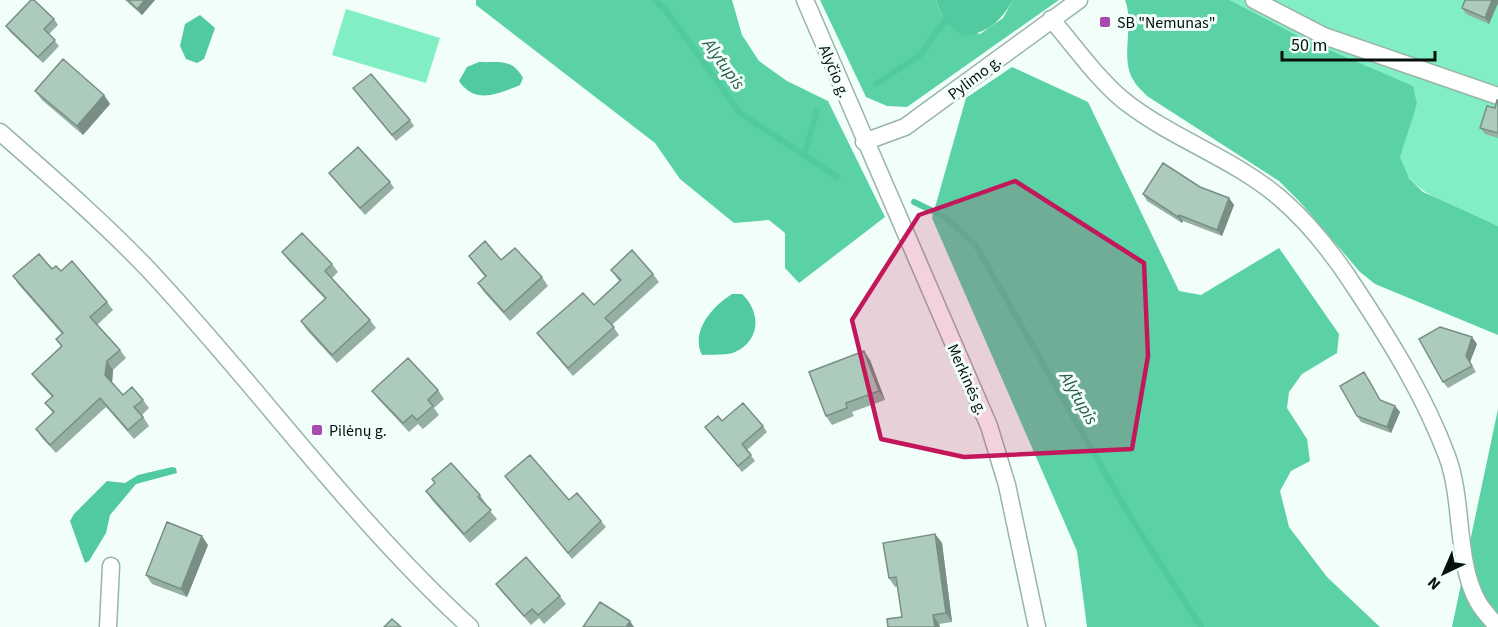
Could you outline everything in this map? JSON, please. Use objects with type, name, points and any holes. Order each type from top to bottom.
[{"type":"street","name":"Alyčio g.","points":[[805,0],[864,142]]},
{"type":"street","name":"Pylimo g.","points":[[864,142],[905,127],[1079,0]]},
{"type":"street","points":[[1254,0],[1324,36],[1498,96]]},
{"type":"street","points":[[1051,19],[1124,102],[1280,198],[1303,221],[1355,287],[1419,391],[1448,458],[1462,525],[1468,576],[1478,603],[1498,627]]},
{"type":"street","points":[[0,132],[99,220],[148,269],[415,573],[470,627]]},
{"type":"street","name":"Merkinės g.","points":[[864,142],[989,426],[1007,485],[1036,627]]},
{"type":"street","points":[[108,627],[111,566]]},
{"type":"highlighted area","points":[[1015,181],[1144,263],[1148,356],[1132,449],[964,457],[881,439],[852,320],[919,215]]},
{"type":"shaded area","points":[[476,0],[732,0],[742,35],[759,61],[787,81],[828,101],[885,217],[799,283],[785,268],[785,233],[769,220],[734,223],[680,179],[655,143],[476,5]]},
{"type":"shaded area","points":[[820,0],[936,0],[944,22],[980,34],[1003,18],[1013,0],[1059,0],[907,107],[887,106],[866,97]]},
{"type":"shaded area","points":[[936,0],[1013,0],[993,25],[980,32],[964,36],[944,22]]},
{"type":"shaded area","points":[[1125,0],[1230,0],[1306,40],[1413,86],[1417,104],[1400,157],[1409,178],[1423,192],[1498,226],[1498,335],[1375,284],[1360,272],[1279,181],[1147,96],[1135,83],[1130,72],[1127,52],[1129,20]]},
{"type":"shaded area","points":[[1230,0],[1498,0],[1498,226],[1455,208],[1425,192],[1404,170],[1400,157],[1417,104],[1306,40]]},
{"type":"shaded area","points":[[346,9],[440,38],[426,83],[332,55]]},
{"type":"shaded area","points":[[200,15],[215,28],[204,59],[197,63],[186,59],[180,46],[185,24]]},
{"type":"shaded area","points":[[479,62],[510,64],[523,78],[520,85],[495,94],[472,93],[459,81],[467,67]]},
{"type":"shaded area","points":[[1012,67],[1088,102],[1179,291],[1201,295],[1279,248],[1339,334],[1337,353],[1302,374],[1289,392],[1287,408],[1307,439],[1310,461],[1291,471],[1280,491],[1289,527],[1327,577],[1380,627],[1087,627],[1077,551],[932,218],[966,98]]},
{"type":"shaded area","points":[[732,294],[742,294],[753,309],[754,333],[744,347],[735,352],[702,355],[699,346],[701,328],[711,312]]},
{"type":"shaded area","points":[[1498,409],[1498,627],[1452,627]]},
{"type":"shaded area","points":[[176,468],[177,473],[136,484],[110,515],[106,533],[89,561],[85,563],[70,521],[74,514],[107,481],[125,483],[138,475]]},
{"type":"building","points":[[31,0],[34,0],[54,19],[44,29],[55,40],[38,57],[6,26]]},
{"type":"building","points":[[128,0],[145,0],[137,9]]},
{"type":"building","points":[[1465,0],[1492,0],[1485,18],[1462,8]]},
{"type":"building","points":[[63,59],[104,95],[77,126],[35,91]]},
{"type":"building","points":[[371,74],[410,120],[392,135],[353,88]]},
{"type":"building","points":[[1497,100],[1498,133],[1480,128],[1487,106],[1495,108]]},
{"type":"building","points":[[358,147],[390,182],[360,208],[329,173]]},
{"type":"building","points":[[1163,163],[1200,187],[1229,198],[1217,230],[1179,215],[1178,217],[1143,194]]},
{"type":"building","points":[[302,233],[332,264],[325,271],[370,320],[332,355],[301,321],[326,298],[282,252]]},
{"type":"building","points":[[485,241],[501,260],[515,248],[542,277],[504,312],[478,283],[486,276],[469,256]]},
{"type":"building","points":[[632,250],[653,274],[605,318],[614,327],[568,368],[537,333],[583,293],[594,305],[621,280],[611,270]]},
{"type":"building","points":[[39,254],[52,269],[56,266],[61,271],[72,261],[107,302],[90,317],[120,350],[107,361],[105,375],[123,395],[132,387],[143,400],[134,407],[143,417],[128,430],[100,398],[50,445],[36,429],[54,412],[45,403],[53,396],[32,374],[62,346],[56,339],[63,333],[13,276]]},
{"type":"building","points":[[1440,327],[1472,337],[1466,356],[1472,366],[1443,382],[1419,339]]},
{"type":"building","points":[[864,351],[879,391],[846,403],[847,408],[826,416],[809,372]]},
{"type":"building","points":[[408,358],[438,390],[428,400],[433,406],[417,420],[412,415],[403,423],[372,391]]},
{"type":"building","points":[[1364,372],[1380,400],[1395,406],[1387,427],[1357,416],[1340,386]]},
{"type":"building","points":[[743,403],[763,426],[742,444],[751,455],[738,466],[705,427],[718,416],[722,421]]},
{"type":"building","points":[[530,455],[569,500],[577,493],[601,521],[568,553],[505,476]]},
{"type":"building","points":[[451,463],[491,510],[464,534],[426,491],[435,483],[432,479]]},
{"type":"building","points":[[167,522],[202,536],[181,589],[146,575]]},
{"type":"building","points":[[935,534],[946,613],[933,615],[935,627],[888,627],[887,619],[902,617],[896,577],[889,578],[883,543]]},
{"type":"building","points":[[526,557],[560,596],[538,615],[532,609],[524,616],[496,584]]},
{"type":"building","points":[[600,602],[630,621],[626,627],[583,627]]},
{"type":"building","points":[[392,619],[401,627],[384,627]]},
{"type":"waterway","name":"Alytupis","points":[[655,0],[667,12],[740,113],[837,177]]},
{"type":"waterway","points":[[876,84],[920,55],[944,22]]},
{"type":"waterway","points":[[804,155],[817,111]]},
{"type":"waterway","name":"Alytupis","points":[[914,202],[945,217],[975,244],[1128,513],[1201,627]]},
{"type":"place","name":"SB \"Nemunas\"","points":[[1105,22]]},
{"type":"place","name":"Pilėnų g.","points":[[317,430]]}]
